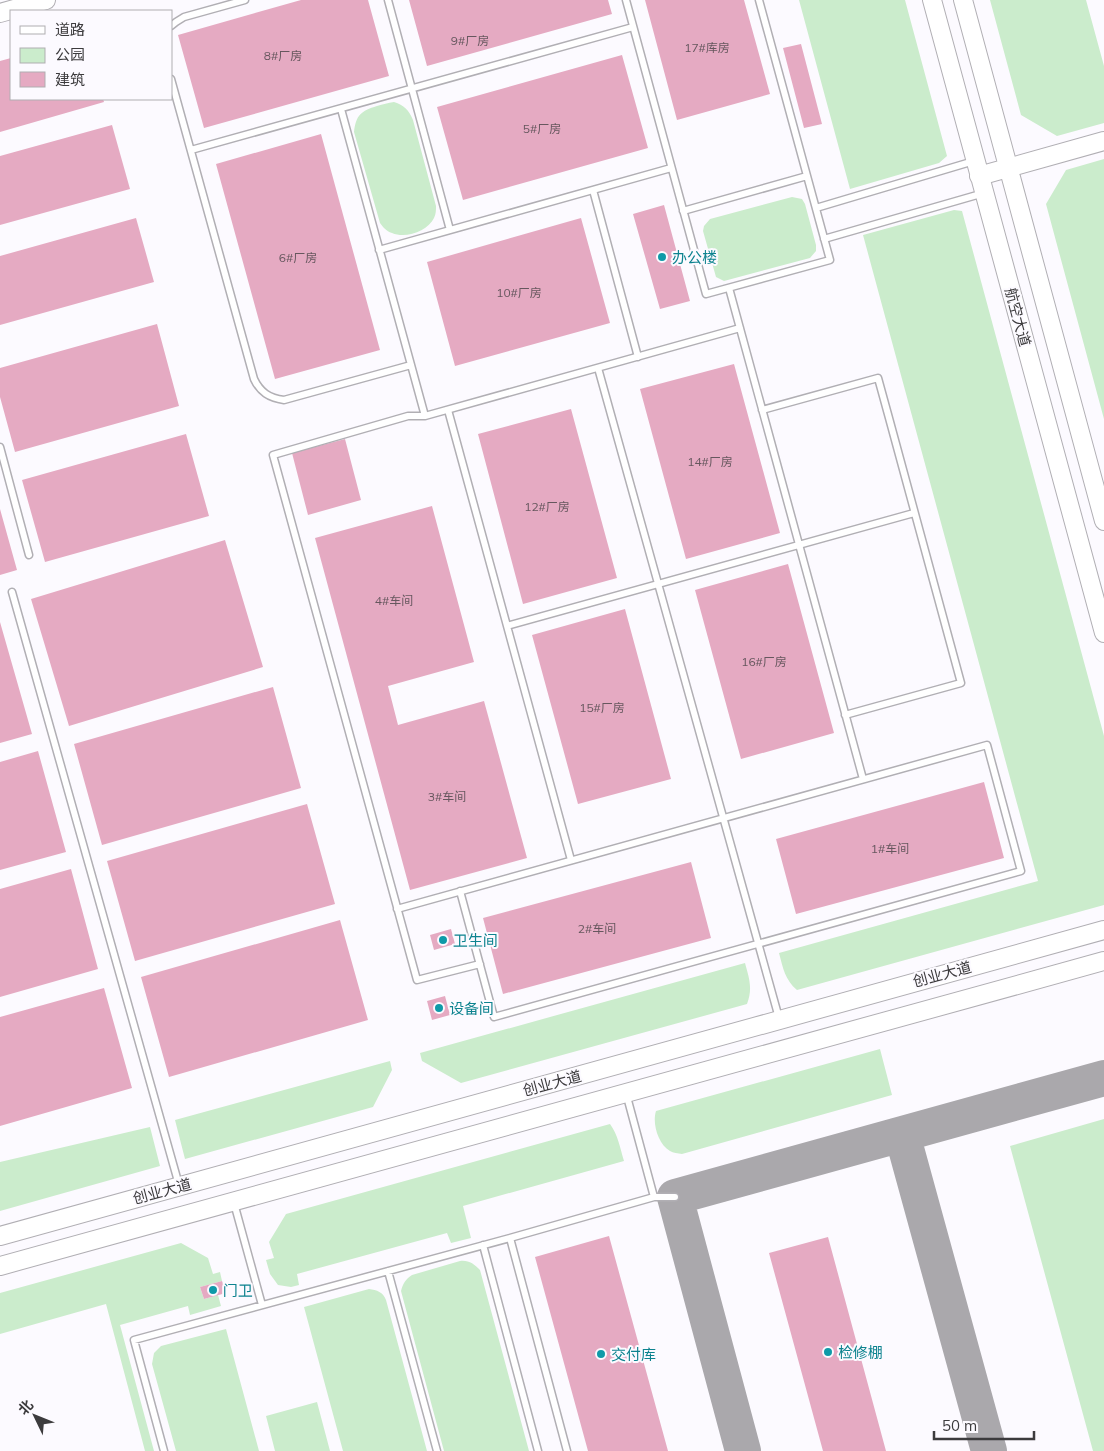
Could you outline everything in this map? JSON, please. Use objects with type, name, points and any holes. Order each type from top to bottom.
[{"type":"main road","points":[[11,10],[46,0]]},
{"type":"main road","name":"航空大道","points":[[932,0],[1104,633]]},
{"type":"main road","name":"航空大道","points":[[963,0],[1104,521]]},
{"type":"main road","points":[[977,168],[1009,167],[1104,141]]},
{"type":"main road","name":"创业大道","points":[[0,1236],[1104,930]]},
{"type":"main road","name":"创业大道","points":[[0,1266],[1104,961]]},
{"type":"lane","points":[[172,25],[184,17],[245,0]]},
{"type":"lane","points":[[388,0],[450,230]]},
{"type":"lane","points":[[626,0],[706,294],[830,260],[759,0]]},
{"type":"lane","points":[[191,150],[633,28]]},
{"type":"lane","points":[[172,83],[254,379],[258,387],[273,398],[284,400],[411,366]]},
{"type":"lane","points":[[341,109],[424,416]]},
{"type":"lane","points":[[379,250],[671,168]]},
{"type":"lane","points":[[816,208],[977,168]]},
{"type":"lane","points":[[683,210],[807,176]]},
{"type":"lane","points":[[592,190],[638,357]]},
{"type":"lane","points":[[824,239],[984,193]]},
{"type":"lane","points":[[729,288],[863,779]]},
{"type":"lane","points":[[480,964],[417,980],[274,455],[408,416],[424,416],[448,410],[740,328]]},
{"type":"lane","points":[[598,368],[780,1019]]},
{"type":"lane","points":[[762,410],[878,378],[960,683],[845,715]]},
{"type":"lane","points":[[448,410],[571,860]]},
{"type":"lane","points":[[0,447],[29,555]]},
{"type":"lane","points":[[507,626],[914,513]]},
{"type":"lane","points":[[12,592],[180,1186]]},
{"type":"lane","points":[[397,908],[987,745],[1021,871],[494,1017],[460,891]]},
{"type":"lane","points":[[626,1093],[654,1197]]},
{"type":"lane","points":[[164,1451],[134,1340],[654,1197],[675,1197]]},
{"type":"lane","points":[[234,1202],[262,1305]]},
{"type":"lane","points":[[510,1238],[567,1451]]},
{"type":"lane","points":[[483,1245],[538,1451]]},
{"type":"lane","points":[[388,1271],[437,1451]]},
{"type":"green space","points":[[799,0],[905,0],[947,156],[939,163],[850,189]]},
{"type":"green space","points":[[990,0],[1086,0],[1104,66],[1104,123],[1057,136],[1021,115]]},
{"type":"green space","points":[[394,102],[406,108],[413,120],[436,206],[436,214],[427,227],[416,233],[404,235],[390,232],[380,223],[354,132],[356,121],[360,114],[377,106]]},
{"type":"green space","points":[[1104,159],[1104,419],[1046,204],[1066,170]]},
{"type":"green space","points":[[792,197],[802,199],[805,204],[816,245],[816,251],[810,258],[724,281],[716,277],[703,231],[704,226],[710,219]]},
{"type":"green space","points":[[954,210],[962,211],[1104,736],[1104,905],[797,990],[787,978],[779,953],[1038,881],[863,235]]},
{"type":"green space","points":[[745,963],[750,988],[747,1004],[461,1083],[422,1061],[420,1053]]},
{"type":"green space","points":[[880,1049],[892,1095],[682,1154],[671,1152],[666,1148],[657,1133],[656,1111]]},
{"type":"green space","points":[[390,1061],[392,1070],[373,1107],[185,1159],[175,1120]]},
{"type":"green space","points":[[1104,1119],[1104,1451],[1093,1451],[1010,1146]]},
{"type":"green space","points":[[610,1124],[617,1137],[624,1161],[463,1206],[471,1238],[451,1243],[447,1233],[297,1274],[299,1285],[291,1287],[278,1285],[270,1274],[266,1260],[274,1258],[269,1242],[286,1214]]},
{"type":"green space","points":[[150,1127],[160,1166],[0,1211],[0,1162]]},
{"type":"green space","points":[[181,1243],[208,1258],[213,1274],[220,1272],[222,1281],[200,1287],[204,1299],[218,1295],[221,1306],[190,1315],[188,1306],[120,1325],[154,1451],[145,1451],[106,1304],[0,1334],[0,1293]]},
{"type":"green space","points":[[460,1261],[471,1263],[480,1270],[529,1451],[444,1451],[401,1291],[405,1282],[412,1275]]},
{"type":"green space","points":[[369,1289],[379,1292],[386,1300],[427,1451],[343,1451],[304,1307]]},
{"type":"green space","points":[[226,1329],[259,1451],[176,1451],[152,1364],[154,1353],[161,1346]]},
{"type":"green space","points":[[317,1402],[330,1451],[275,1451],[266,1416]]},
{"type":"building","points":[[301,0],[368,0],[389,76],[204,128],[178,35]]},
{"type":"building","points":[[409,0],[608,0],[612,14],[427,66]]},
{"type":"building","points":[[645,0],[744,0],[770,94],[677,120]]},
{"type":"building","points":[[801,44],[822,124],[804,128],[783,48]]},
{"type":"building","points":[[622,55],[648,148],[463,200],[437,107]]},
{"type":"building","points":[[10,58],[10,100],[103,100],[104,102],[0,132],[0,61]]},
{"type":"building","points":[[112,125],[130,189],[0,225],[0,156]]},
{"type":"building","points":[[321,134],[380,350],[275,379],[216,164]]},
{"type":"building","name":"办公楼","points":[[664,205],[690,301],[660,309],[633,214]]},
{"type":"building","points":[[136,218],[154,282],[0,325],[0,256]]},
{"type":"building","points":[[581,218],[610,323],[455,366],[427,262]]},
{"type":"building","points":[[157,324],[179,406],[15,452],[0,397],[0,368]]},
{"type":"building","points":[[734,364],[780,533],[686,559],[640,389]]},
{"type":"building","points":[[571,409],[617,578],[523,604],[478,434]]},
{"type":"building","points":[[186,434],[209,516],[45,562],[22,480]]},
{"type":"building","points":[[345,439],[361,500],[308,515],[292,453]]},
{"type":"building","points":[[432,506],[474,662],[388,686],[398,725],[484,701],[527,858],[410,890],[315,538]]},
{"type":"building","points":[[0,509],[17,570],[0,575]]},
{"type":"building","points":[[225,540],[263,667],[69,726],[31,599]]},
{"type":"building","points":[[788,564],[834,733],[741,759],[695,590]]},
{"type":"building","points":[[625,609],[671,779],[578,804],[532,635]]},
{"type":"building","points":[[0,622],[32,734],[0,743]]},
{"type":"building","points":[[273,687],[301,788],[102,845],[74,744]]},
{"type":"building","points":[[38,751],[66,852],[0,870],[0,762]]},
{"type":"building","points":[[984,782],[1004,858],[796,914],[776,839]]},
{"type":"building","points":[[307,804],[335,904],[135,961],[107,861]]},
{"type":"building","points":[[691,862],[711,938],[503,994],[483,918]]},
{"type":"building","points":[[71,869],[98,969],[0,997],[0,889]]},
{"type":"building","points":[[340,920],[368,1020],[169,1077],[141,977]]},
{"type":"building","name":"卫生间","points":[[451,929],[455,944],[434,950],[430,935]]},
{"type":"building","points":[[104,988],[132,1088],[0,1126],[0,1017]]},
{"type":"building","name":"设备间","points":[[445,996],[450,1015],[432,1020],[427,1001]]},
{"type":"building","name":"交付库","points":[[609,1236],[668,1451],[588,1451],[535,1257]]},
{"type":"building","name":"检修棚","points":[[828,1237],[886,1451],[823,1451],[769,1253]]},
{"type":"building","name":"门卫","points":[[222,1281],[226,1293],[204,1299],[200,1287]]},
{"type":"taxiway","points":[[743,1451],[675,1197],[1104,1078]]},
{"type":"taxiway","points":[[902,1134],[989,1451]]},
{"type":"place","name":"办公楼","points":[[662,257]]},
{"type":"place","name":"卫生间","points":[[443,940]]},
{"type":"place","name":"设备间","points":[[439,1008]]},
{"type":"place","name":"门卫","points":[[213,1290]]},
{"type":"place","name":"检修棚","points":[[828,1352]]},
{"type":"place","name":"交付库","points":[[601,1354]]}]
